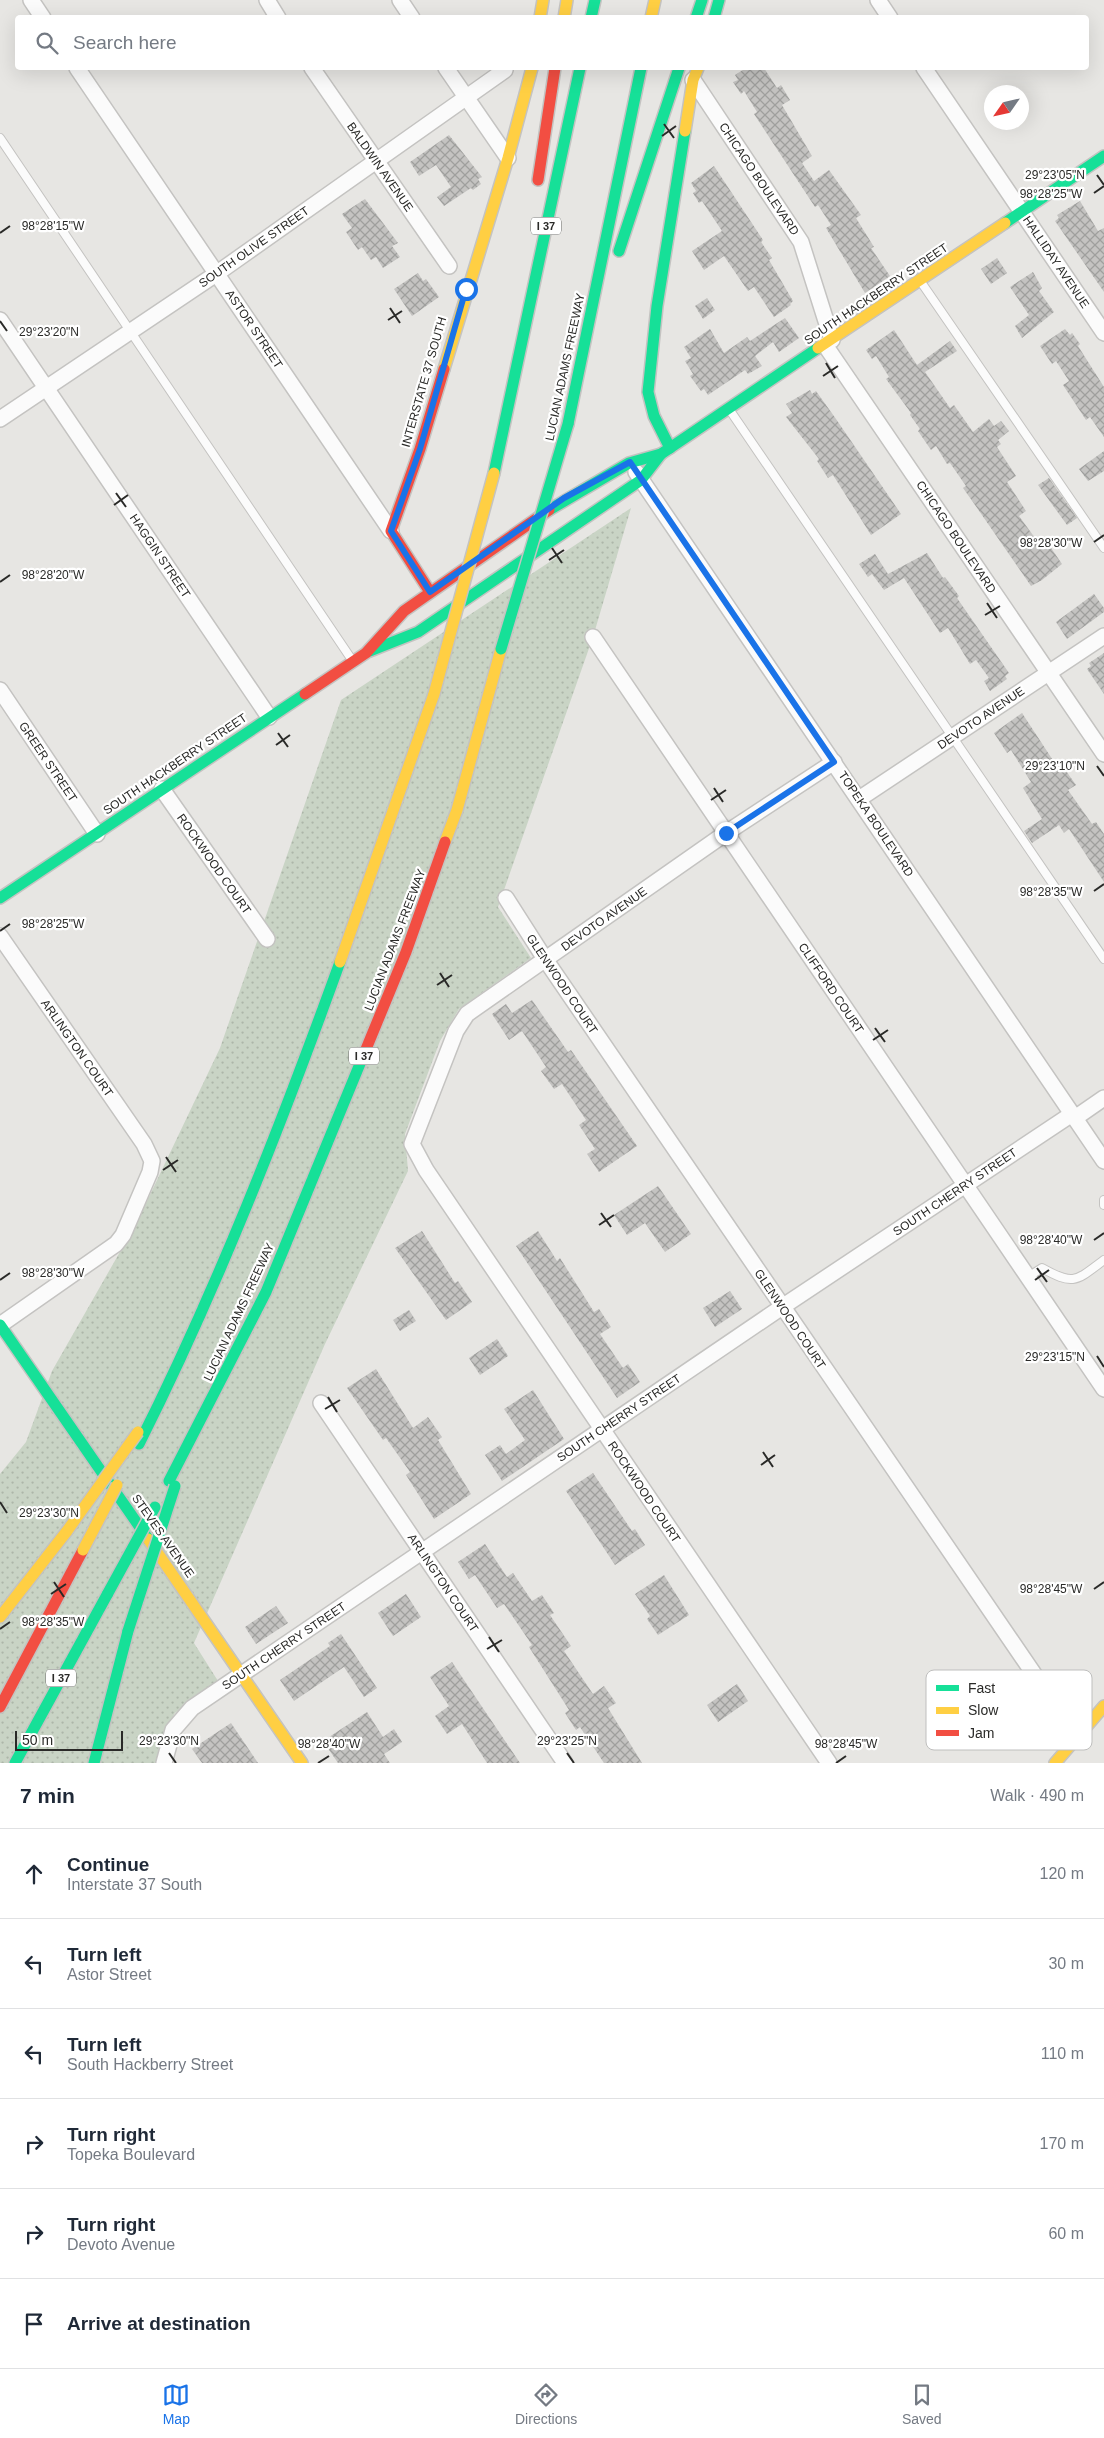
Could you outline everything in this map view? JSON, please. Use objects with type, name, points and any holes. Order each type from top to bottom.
[{"type":"main road","points":[[540,15],[543,0]]},
{"type":"main road","points":[[564,15],[567,0]]},
{"type":"main road","points":[[592,15],[595,0]]},
{"type":"main road","points":[[652,15],[655,0]]},
{"type":"main road","points":[[697,15],[702,0]]},
{"type":"main road","points":[[715,15],[719,0]]},
{"type":"main road","name":"INTERSTATE 37 SOUTH","points":[[391,531],[420,449],[508,158],[531,70]]},
{"type":"main road","points":[[537,190],[555,70]]},
{"type":"main road","name":"I 37","points":[[0,1707],[84,1550],[138,1438],[162,1398],[238,1225],[281,1120],[347,946],[434,694],[494,473],[580,70]]},
{"type":"main road","name":"LUCIAN ADAMS FREEWAY","points":[[15,1763],[108,1593],[172,1484],[266,1292],[406,952],[457,810],[501,649],[568,424],[641,70]]},
{"type":"main road","points":[[578,374],[678,70]]},
{"type":"main road","points":[[666,451],[648,392],[649,376],[657,306],[696,74]]},
{"type":"main road","name":"SOUTH HACKBERRY STREET","points":[[366,653],[404,611],[564,498],[630,462],[666,451],[1104,156]]},
{"type":"main road","points":[[514,385],[529,249]]},
{"type":"main road","name":"SOUTH HACKBERRY STREET","points":[[0,898],[366,653],[418,632],[642,480],[666,451]]},
{"type":"main road","name":"ASTOR STREET","points":[[391,531],[430,592]]},
{"type":"main road","name":"STEVES AVENUE","points":[[0,1325],[302,1763]]},
{"type":"main road","points":[[0,1617],[138,1438]]},
{"type":"main road","points":[[94,1763],[128,1631],[172,1484]]},
{"type":"main road","points":[[1092,1720],[1104,1706]]},
{"type":"main road","points":[[1055,1763],[1066,1750]]},
{"type":"street","points":[[31,0],[41,15]]},
{"type":"street","points":[[267,0],[276,15]]},
{"type":"street","points":[[400,0],[410,15]]},
{"type":"street","points":[[878,0],[888,15]]},
{"type":"street","name":"ASTOR STREET","points":[[78,70],[391,531]]},
{"type":"street","name":"BALDWIN AVENUE","points":[[313,70],[449,266]]},
{"type":"street","points":[[447,70],[508,158]]},
{"type":"street","name":"SOUTH OLIVE STREET","points":[[0,419],[216,274],[505,70]]},
{"type":"street","name":"HALLIDAY AVENUE","points":[[925,70],[1104,333]]},
{"type":"street","name":"CHICAGO BOULEVARD","points":[[696,74],[801,242],[828,343],[1104,754]]},
{"type":"street","name":"HAGGIN STREET","points":[[0,320],[269,718]]},
{"type":"street","name":"TOPEKA BOULEVARD","points":[[630,462],[1104,1161]]},
{"type":"street","name":"DEVOTO AVENUE","points":[[859,799],[1104,636]]},
{"type":"street","name":"CLIFFORD COURT","points":[[593,637],[1104,1389]]},
{"type":"street","name":"GREER STREET","points":[[0,690],[97,834]]},
{"type":"street","name":"DEVOTO AVENUE","points":[[412,1144],[456,1031],[467,1014],[726,833],[834,762]]},
{"type":"street","name":"ROCKWOOD COURT","points":[[162,789],[267,939]]},
{"type":"street","name":"GLENWOOD COURT","points":[[506,898],[545,960],[1030,1670]]},
{"type":"street","name":"ARLINGTON COURT","points":[[0,936],[144,1144],[152,1161],[146,1181],[122,1235],[116,1244],[0,1325]]},
{"type":"street","name":"SOUTH CHERRY STREET","points":[[164,1763],[173,1730],[192,1708],[782,1307],[965,1185],[1104,1098]]},
{"type":"street","name":"ROCKWOOD COURT","points":[[412,1144],[426,1170],[829,1763]]},
{"type":"street","name":"ARLINGTON COURT","points":[[320,1403],[565,1763]]},
{"type":"lane","points":[[0,138],[353,662]]},
{"type":"lane","points":[[920,281],[1104,548]]},
{"type":"lane","points":[[729,409],[1104,959]]},
{"type":"lane","points":[[1104,1200],[1104,1205]]},
{"type":"lane","points":[[1028,1277],[1042,1268],[1064,1280],[1080,1278],[1104,1260]]},
{"type":"green space","points":[[631,508],[593,637],[498,907],[531,958],[459,1009],[440,1041],[405,1134],[408,1171],[325,1344],[194,1643],[218,1681],[175,1713],[167,1728],[159,1763],[0,1763],[0,1474],[26,1442],[52,1371],[137,1222],[220,1048],[341,700]]},
{"type":"building","points":[[743,70],[765,70],[777,88],[781,85],[790,100],[782,105],[812,156],[802,163],[814,181],[829,170],[861,215],[856,218],[874,247],[871,248],[890,276],[865,293],[826,228],[831,225],[818,205],[815,207],[754,114],[757,112],[744,91],[741,94],[733,82],[738,80],[735,75]]},
{"type":"building","points":[[449,135],[482,177],[478,179],[481,184],[473,190],[471,188],[444,206],[437,197],[451,187],[436,165],[419,176],[410,162]]},
{"type":"building","points":[[714,166],[763,240],[761,242],[772,258],[769,260],[793,301],[791,305],[774,317],[754,287],[748,291],[724,256],[704,270],[692,251],[722,231],[702,201],[699,203],[693,193],[696,191],[691,183]]},
{"type":"building","points":[[365,199],[398,243],[392,246],[400,257],[383,268],[376,257],[371,260],[362,247],[358,250],[346,232],[352,228],[342,214]]},
{"type":"building","points":[[1080,201],[1098,231],[1104,228],[1104,292],[1055,221],[1059,218],[1057,215]]},
{"type":"building","points":[[997,258],[1007,273],[991,284],[981,269]]},
{"type":"building","points":[[1033,272],[1042,288],[1039,291],[1054,312],[1022,338],[1015,326],[1029,315],[1010,287]]},
{"type":"building","points":[[418,273],[423,281],[426,279],[439,297],[412,316],[394,289]]},
{"type":"building","points":[[707,298],[715,310],[703,319],[695,306]]},
{"type":"building","points":[[785,318],[799,338],[779,352],[773,342],[755,356],[762,366],[748,374],[745,370],[708,395],[704,389],[701,391],[690,376],[693,374],[685,361],[691,358],[684,347],[710,329],[724,353],[747,337],[750,341]]},
{"type":"building","points":[[1065,329],[1070,335],[1072,333],[1080,344],[1078,346],[1104,387],[1104,437],[1090,417],[1086,420],[1063,385],[1069,381],[1056,361],[1052,364],[1040,346]]},
{"type":"building","points":[[894,330],[917,365],[950,341],[957,351],[925,372],[950,408],[954,405],[973,432],[989,419],[994,426],[1001,421],[1009,431],[998,440],[1001,444],[997,447],[1016,476],[1007,482],[1026,511],[1019,516],[1043,549],[1049,545],[1062,564],[1042,580],[1031,586],[963,488],[966,486],[950,463],[947,464],[936,446],[931,450],[918,431],[920,429],[910,415],[911,413],[886,379],[889,377],[876,356],[872,359],[866,350]]},
{"type":"building","points":[[810,390],[812,394],[816,391],[901,514],[871,535],[833,475],[828,478],[817,461],[819,459],[786,417],[792,413],[786,404]]},
{"type":"building","points":[[1104,451],[1104,471],[1088,481],[1079,469]]},
{"type":"building","points":[[1049,478],[1077,518],[1067,525],[1038,485]]},
{"type":"building","points":[[927,553],[943,578],[945,577],[959,596],[957,598],[1009,673],[1005,676],[1007,679],[990,691],[984,681],[989,678],[976,660],[970,664],[948,628],[940,633],[904,578],[884,590],[872,574],[868,577],[859,564],[875,554],[888,574]]},
{"type":"building","points":[[1094,594],[1104,608],[1104,612],[1067,639],[1056,622]]},
{"type":"building","points":[[1104,653],[1104,694],[1087,669],[1091,666],[1089,663]]},
{"type":"building","points":[[1022,713],[1060,771],[1064,768],[1076,785],[1068,790],[1092,824],[1096,822],[1104,834],[1104,882],[1069,829],[1064,833],[1059,825],[1032,843],[1024,831],[1042,819],[1023,788],[1031,782],[1011,750],[1007,753],[994,733]]},
{"type":"building","points":[[532,1000],[568,1052],[571,1050],[637,1146],[599,1172],[587,1154],[595,1149],[579,1125],[586,1120],[562,1084],[554,1089],[541,1071],[546,1067],[522,1031],[509,1040],[492,1014],[506,1004],[512,1013]]},
{"type":"building","points":[[658,1186],[691,1234],[665,1252],[645,1223],[627,1235],[614,1215]]},
{"type":"building","points":[[422,1231],[455,1283],[458,1281],[472,1302],[446,1320],[395,1248]]},
{"type":"building","points":[[538,1231],[557,1261],[560,1258],[594,1312],[599,1309],[611,1327],[600,1334],[623,1368],[628,1364],[640,1382],[617,1398],[516,1246]]},
{"type":"building","points":[[730,1291],[742,1309],[715,1327],[703,1308]]},
{"type":"building","points":[[409,1310],[416,1321],[400,1331],[393,1320]]},
{"type":"building","points":[[497,1339],[508,1356],[480,1375],[469,1358]]},
{"type":"building","points":[[376,1369],[413,1428],[428,1417],[442,1437],[438,1440],[471,1494],[434,1519],[406,1475],[410,1472],[386,1438],[383,1440],[347,1388]]},
{"type":"building","points":[[533,1390],[564,1439],[502,1481],[485,1455],[500,1445],[506,1454],[525,1440],[504,1409]]},
{"type":"building","points":[[593,1473],[632,1531],[635,1529],[645,1545],[615,1565],[566,1491]]},
{"type":"building","points":[[485,1544],[507,1577],[513,1573],[532,1601],[542,1595],[554,1613],[550,1615],[571,1646],[564,1651],[593,1694],[604,1686],[616,1703],[608,1708],[642,1763],[604,1763],[580,1727],[576,1730],[565,1713],[569,1710],[529,1647],[532,1645],[504,1604],[497,1608],[475,1575],[469,1579],[458,1562]]},
{"type":"building","points":[[664,1575],[689,1615],[658,1635],[647,1619],[650,1616],[635,1594]]},
{"type":"building","points":[[406,1594],[421,1617],[393,1636],[378,1613]]},
{"type":"building","points":[[276,1606],[288,1623],[256,1644],[245,1627]]},
{"type":"building","points":[[341,1634],[377,1688],[364,1697],[344,1667],[294,1701],[280,1680],[330,1646],[328,1643]]},
{"type":"building","points":[[452,1662],[520,1763],[487,1763],[462,1724],[447,1734],[435,1716],[449,1706],[430,1677]]},
{"type":"building","points":[[737,1684],[748,1701],[718,1722],[707,1705]]},
{"type":"building","points":[[367,1712],[383,1737],[394,1729],[402,1742],[384,1754],[390,1763],[338,1763],[323,1741]]},
{"type":"building","points":[[231,1723],[258,1763],[202,1763],[192,1749]]},
{"type":"traffic: fast","points":[[592,15],[595,0]]},
{"type":"traffic: fast","points":[[697,15],[702,0]]},
{"type":"traffic: fast","points":[[715,15],[719,0]]},
{"type":"traffic: fast","points":[[494,473],[580,70]]},
{"type":"traffic: fast","points":[[568,424],[641,70]]},
{"type":"traffic: fast","points":[[619,251],[678,70]]},
{"type":"traffic: fast","points":[[670,448],[654,416],[648,392],[657,306],[685,131]]},
{"type":"traffic: fast","points":[[1005,223],[1104,156]]},
{"type":"traffic: fast","points":[[549,510],[629,463],[661,454],[818,348]]},
{"type":"traffic: fast","points":[[501,649],[568,424]]},
{"type":"traffic: fast","points":[[370,651],[418,632],[641,480],[661,454]]},
{"type":"traffic: fast","points":[[0,898],[305,694]]},
{"type":"traffic: fast","points":[[139,1444],[195,1326],[247,1206],[340,962]]},
{"type":"traffic: fast","points":[[169,1481],[266,1292],[364,1054]]},
{"type":"traffic: fast","points":[[0,1325],[148,1539]]},
{"type":"traffic: fast","points":[[128,1631],[175,1486]]},
{"type":"traffic: fast","points":[[108,1593],[155,1507]]},
{"type":"traffic: fast","points":[[15,1763],[108,1593]]},
{"type":"traffic: fast","points":[[94,1763],[128,1631]]},
{"type":"traffic: slow","points":[[540,15],[543,0]]},
{"type":"traffic: slow","points":[[564,15],[567,0]]},
{"type":"traffic: slow","points":[[652,15],[655,0]]},
{"type":"traffic: slow","points":[[444,369],[508,158],[531,70]]},
{"type":"traffic: slow","points":[[685,131],[693,80],[697,70]]},
{"type":"traffic: slow","points":[[818,348],[1005,223]]},
{"type":"traffic: slow","points":[[434,694],[494,473]]},
{"type":"traffic: slow","points":[[445,842],[457,810],[501,649]]},
{"type":"traffic: slow","points":[[340,962],[434,694]]},
{"type":"traffic: slow","points":[[67,1531],[138,1432]]},
{"type":"traffic: slow","points":[[83,1550],[117,1485]]},
{"type":"traffic: slow","points":[[0,1617],[67,1531]]},
{"type":"traffic: slow","points":[[148,1539],[302,1763]]},
{"type":"traffic: slow","points":[[1092,1720],[1104,1706]]},
{"type":"traffic: slow","points":[[1055,1763],[1066,1750]]},
{"type":"traffic: jam","points":[[538,180],[555,70]]},
{"type":"traffic: jam","points":[[430,592],[391,531],[420,449],[444,369]]},
{"type":"traffic: jam","points":[[305,694],[366,653],[404,611],[549,510]]},
{"type":"traffic: jam","points":[[364,1054],[406,952],[445,842]]},
{"type":"traffic: jam","points":[[0,1707],[83,1550]]},
{"type":"route","points":[[466,289],[420,449],[391,531],[430,592],[564,498],[630,462],[834,762],[726,833]]}]
